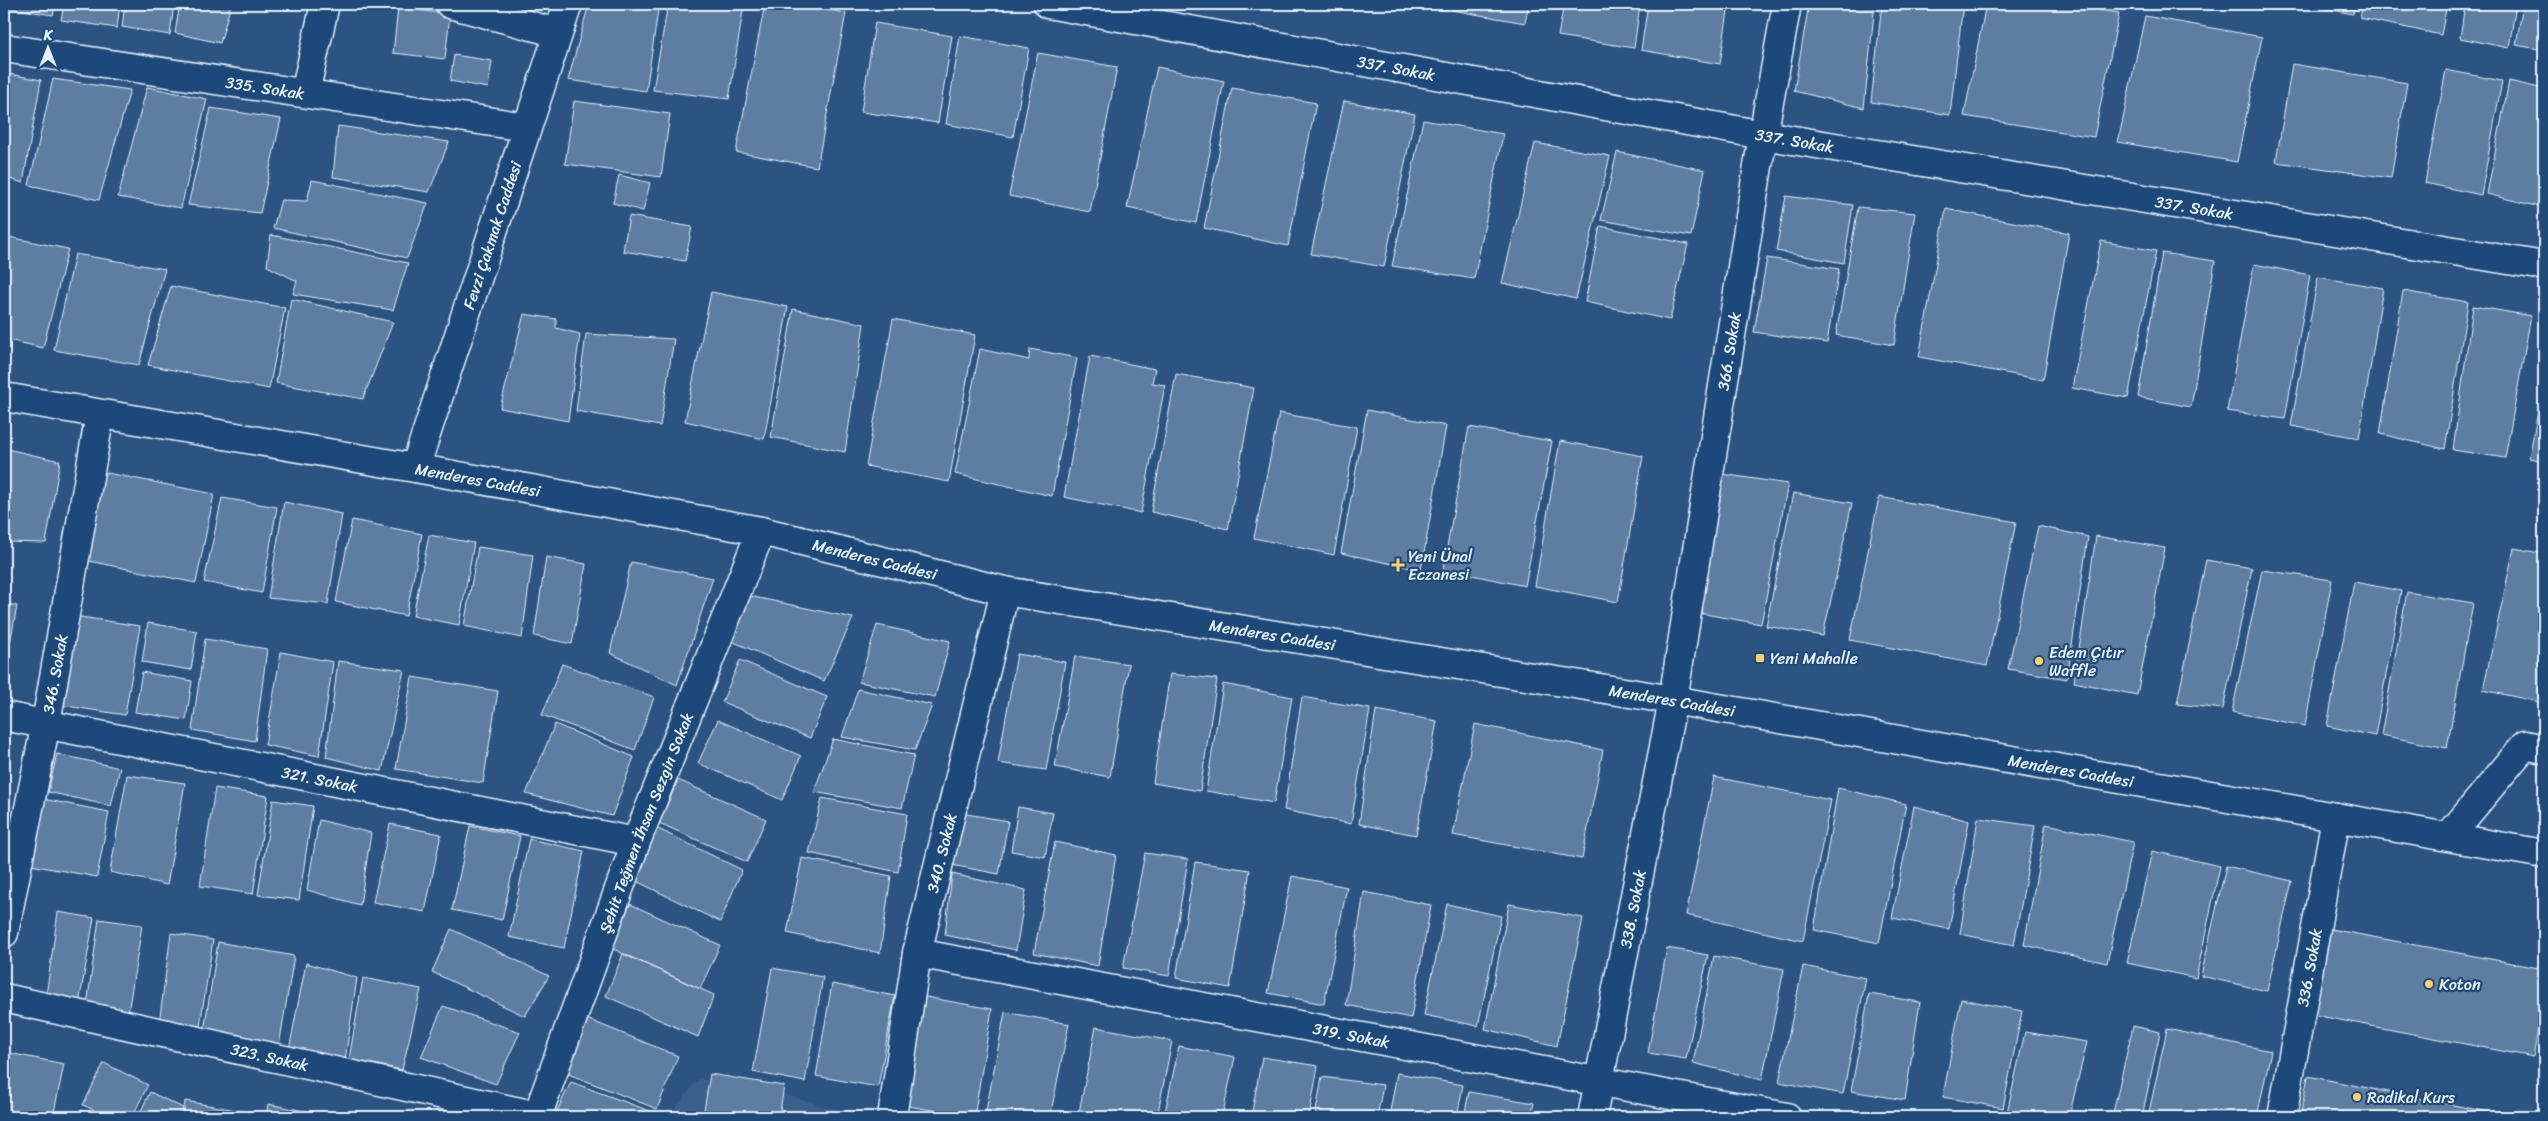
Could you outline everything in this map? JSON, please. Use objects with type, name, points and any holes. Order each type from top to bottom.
[{"type":"street","points":[[304,93],[325,4]]},
{"type":"street","points":[[450,4],[558,33]]},
{"type":"street","name":"Fevzi Çakmak Caddesi","points":[[415,468],[568,4]]},
{"type":"street","name":"337. Sokak","points":[[1048,4],[1763,135],[2544,266]]},
{"type":"street","name":"366. Sokak","points":[[1672,700],[1763,135],[1787,4]]},
{"type":"street","name":"335. Sokak","points":[[4,48],[526,127]]},
{"type":"street","name":"Menderes Caddesi","points":[[4,397],[415,468],[760,531],[1005,590],[1672,700],[2544,854]]},
{"type":"street","name":"346. Sokak","points":[[4,933],[46,723],[100,414]]},
{"type":"street","name":"Şehit Teğmen İhsan Sezgin Sokak","points":[[537,1117],[636,842],[760,531]]},
{"type":"street","name":"340. Sokak","points":[[892,1117],[917,953],[1005,590]]},
{"type":"street","name":"338. Sokak","points":[[1592,1117],[1672,700]]},
{"type":"street","name":"321. Sokak","points":[[4,716],[636,842]]},
{"type":"street","points":[[2449,836],[2525,745],[2544,749]]},
{"type":"street","name":"336. Sokak","points":[[2282,1117],[2336,817]]},
{"type":"street","name":"319. Sokak","points":[[917,953],[1787,1117]]},
{"type":"street","name":"323. Sokak","points":[[4,998],[537,1117]]},
{"type":"shaded area","points":[[2544,1052],[2544,1100],[2536,1098]]},
{"type":"shaded area","points":[[698,1079],[772,1090],[855,1117],[668,1117]]},
{"type":"building","points":[[4,4],[56,4],[53,15],[4,7]]},
{"type":"building","points":[[64,4],[120,4],[117,28],[61,20]]},
{"type":"building","points":[[125,4],[174,4],[170,35],[122,27]]},
{"type":"building","points":[[180,4],[231,4],[220,43],[175,33]]},
{"type":"building","points":[[589,4],[659,4],[646,91],[568,80]]},
{"type":"building","points":[[668,4],[744,4],[729,99],[653,90]]},
{"type":"building","points":[[765,4],[793,4],[846,13],[817,167],[736,152]]},
{"type":"building","points":[[1418,4],[1448,4],[1447,10]]},
{"type":"building","points":[[1453,4],[1529,4],[1525,23],[1452,10]]},
{"type":"building","points":[[1564,4],[1640,4],[1634,48],[1558,36]]},
{"type":"building","points":[[1648,4],[1729,4],[1720,64],[1641,50]]},
{"type":"building","points":[[1809,4],[1875,4],[1864,108],[1794,91]]},
{"type":"building","points":[[1882,4],[1963,4],[1950,115],[1871,102]]},
{"type":"building","points":[[1986,4],[2063,4],[2119,13],[2094,137],[1964,116]]},
{"type":"building","points":[[2301,4],[2355,4],[2353,14]]},
{"type":"building","points":[[2363,4],[2447,4],[2441,35],[2360,18]]},
{"type":"building","points":[[2465,4],[2516,4],[2509,48],[2460,38]]},
{"type":"building","points":[[2523,4],[2544,4],[2544,50],[2516,45]]},
{"type":"building","points":[[398,8],[450,14],[445,59],[393,53]]},
{"type":"building","points":[[2145,16],[2262,37],[2237,162],[2118,142]]},
{"type":"building","points":[[875,23],[952,36],[938,123],[861,112]]},
{"type":"building","points":[[960,36],[1029,48],[1013,137],[946,124]]},
{"type":"building","points":[[1038,53],[1117,67],[1090,212],[1009,196]]},
{"type":"building","points":[[454,55],[492,61],[488,88],[450,81]]},
{"type":"building","points":[[2292,64],[2407,83],[2391,178],[2276,162]]},
{"type":"building","points":[[1157,67],[1224,81],[1196,223],[1127,208]]},
{"type":"building","points":[[2446,70],[2502,81],[2481,195],[2425,183]]},
{"type":"building","points":[[4,73],[41,80],[23,183],[4,177]]},
{"type":"building","points":[[53,79],[130,90],[99,200],[29,185]]},
{"type":"building","points":[[2509,81],[2544,89],[2544,208],[2487,194]]},
{"type":"building","points":[[147,87],[207,99],[181,208],[118,197]]},
{"type":"building","points":[[1232,88],[1316,103],[1288,246],[1204,228]]},
{"type":"building","points":[[574,101],[670,114],[661,177],[565,164]]},
{"type":"building","points":[[1344,101],[1415,114],[1384,267],[1311,254]]},
{"type":"building","points":[[211,108],[281,119],[260,213],[188,205]]},
{"type":"building","points":[[1423,120],[1503,134],[1474,279],[1392,266]]},
{"type":"building","points":[[338,126],[449,142],[429,192],[333,177]]},
{"type":"building","points":[[1535,143],[1610,156],[1576,299],[1502,283]]},
{"type":"building","points":[[1617,152],[1705,170],[1691,236],[1601,220]]},
{"type":"building","points":[[619,175],[650,183],[643,211],[613,203]]},
{"type":"building","points":[[312,180],[428,203],[407,258],[273,228],[281,200],[307,201]]},
{"type":"building","points":[[1786,196],[1853,205],[1844,263],[1776,251]]},
{"type":"building","points":[[1858,207],[1915,213],[1894,345],[1836,335]]},
{"type":"building","points":[[1946,209],[2069,233],[2043,380],[1919,357]]},
{"type":"building","points":[[629,216],[692,227],[685,261],[623,251]]},
{"type":"building","points":[[1600,226],[1688,244],[1670,320],[1585,302]]},
{"type":"building","points":[[271,235],[408,263],[393,310],[293,294],[297,281],[267,266]]},
{"type":"building","points":[[4,236],[68,249],[43,348],[4,339]]},
{"type":"building","points":[[2101,241],[2156,251],[2128,398],[2072,388]]},
{"type":"building","points":[[2162,253],[2215,261],[2191,407],[2138,397]]},
{"type":"building","points":[[75,254],[165,269],[139,365],[54,350]]},
{"type":"building","points":[[1767,258],[1839,269],[1827,343],[1754,332]]},
{"type":"building","points":[[2254,264],[2310,275],[2285,419],[2227,411]]},
{"type":"building","points":[[2318,277],[2383,288],[2359,438],[2291,426]]},
{"type":"building","points":[[171,286],[285,308],[269,389],[148,365]]},
{"type":"building","points":[[2403,291],[2468,302],[2445,449],[2380,434]]},
{"type":"building","points":[[711,292],[788,307],[764,439],[685,421]]},
{"type":"building","points":[[291,299],[393,322],[363,399],[276,383]]},
{"type":"building","points":[[2473,306],[2531,316],[2505,458],[2453,450]]},
{"type":"building","points":[[793,309],[864,324],[845,452],[771,437]]},
{"type":"building","points":[[524,314],[556,319],[556,328],[580,334],[568,421],[500,408]]},
{"type":"building","points":[[893,319],[975,335],[949,482],[866,466]]},
{"type":"building","points":[[586,334],[674,339],[660,426],[576,411]]},
{"type":"building","points":[[980,349],[1029,360],[1030,349],[1077,358],[1052,496],[955,474]]},
{"type":"building","points":[[1090,356],[1155,369],[1152,383],[1165,385],[1141,513],[1064,497]]},
{"type":"building","points":[[1176,374],[1254,388],[1228,529],[1151,512]]},
{"type":"building","points":[[2544,380],[2544,461],[2529,458]]},
{"type":"building","points":[[1367,410],[1446,426],[1421,570],[1341,553]]},
{"type":"building","points":[[1279,413],[1357,427],[1334,555],[1254,538]]},
{"type":"building","points":[[1469,427],[1552,441],[1525,586],[1443,569]]},
{"type":"building","points":[[1560,441],[1643,456],[1618,602],[1535,586]]},
{"type":"building","points":[[7,449],[60,461],[46,543],[4,542],[4,453]]},
{"type":"building","points":[[97,471],[214,494],[196,583],[84,560]]},
{"type":"building","points":[[1722,474],[1788,484],[1761,624],[1699,613]]},
{"type":"building","points":[[1793,493],[1852,503],[1823,636],[1766,626]]},
{"type":"building","points":[[1879,497],[2016,522],[1987,666],[1850,640]]},
{"type":"building","points":[[222,498],[277,507],[262,593],[204,582]]},
{"type":"building","points":[[284,502],[342,514],[328,604],[268,598]]},
{"type":"building","points":[[352,520],[422,534],[406,616],[336,602]]},
{"type":"building","points":[[2038,526],[2088,537],[2067,679],[2008,669]]},
{"type":"building","points":[[429,535],[474,543],[459,625],[413,616]]},
{"type":"building","points":[[2096,536],[2165,548],[2137,695],[2074,682]]},
{"type":"building","points":[[478,547],[533,555],[522,638],[464,626]]},
{"type":"building","points":[[2514,548],[2544,554],[2544,703],[2483,690]]},
{"type":"building","points":[[546,557],[586,564],[572,644],[534,636]]},
{"type":"building","points":[[2206,560],[2252,568],[2223,709],[2177,704]]},
{"type":"building","points":[[631,562],[713,578],[677,685],[610,653]]},
{"type":"building","points":[[2262,570],[2332,580],[2305,726],[2232,712]]},
{"type":"building","points":[[2354,582],[2401,591],[2375,736],[2327,726]]},
{"type":"building","points":[[2407,592],[2473,603],[2447,748],[2381,735]]},
{"type":"building","points":[[740,594],[853,618],[824,681],[727,639]]},
{"type":"building","points":[[4,603],[17,606],[4,676]]},
{"type":"building","points":[[74,616],[140,626],[125,715],[60,705]]},
{"type":"building","points":[[148,623],[197,631],[191,670],[142,662]]},
{"type":"building","points":[[877,625],[950,641],[935,697],[859,682]]},
{"type":"building","points":[[205,639],[267,649],[255,741],[192,730]]},
{"type":"building","points":[[281,652],[333,662],[319,756],[265,745]]},
{"type":"building","points":[[1017,654],[1065,662],[1046,770],[998,763]]},
{"type":"building","points":[[1075,656],[1129,664],[1110,777],[1055,767]]},
{"type":"building","points":[[740,660],[827,697],[810,738],[722,702]]},
{"type":"building","points":[[338,661],[404,670],[382,771],[326,757]]},
{"type":"building","points":[[562,664],[654,697],[635,750],[542,715]]},
{"type":"building","points":[[142,672],[192,681],[186,720],[135,712]]},
{"type":"building","points":[[1170,674],[1217,679],[1200,791],[1153,783]]},
{"type":"building","points":[[412,677],[498,691],[483,783],[396,769]]},
{"type":"building","points":[[1223,684],[1292,697],[1274,803],[1206,791]]},
{"type":"building","points":[[858,689],[932,705],[915,750],[842,737]]},
{"type":"building","points":[[1302,697],[1370,709],[1351,824],[1284,810]]},
{"type":"building","points":[[1376,710],[1437,721],[1416,835],[1359,824]]},
{"type":"building","points":[[718,720],[801,756],[782,800],[698,763]]},
{"type":"building","points":[[555,724],[634,757],[612,816],[526,794]]},
{"type":"building","points":[[1475,724],[1603,750],[1582,859],[1453,835]]},
{"type":"building","points":[[833,739],[914,755],[902,808],[814,792]]},
{"type":"building","points":[[57,754],[120,768],[111,806],[48,792]]},
{"type":"building","points":[[127,775],[185,783],[167,885],[110,872]]},
{"type":"building","points":[[1714,777],[1831,800],[1803,941],[1686,915]]},
{"type":"building","points":[[678,780],[766,819],[747,862],[659,823]]},
{"type":"building","points":[[215,788],[268,796],[253,894],[200,886]]},
{"type":"building","points":[[1838,788],[1906,804],[1879,943],[1814,930]]},
{"type":"building","points":[[822,798],[907,814],[898,872],[809,853]]},
{"type":"building","points":[[43,799],[109,812],[97,877],[31,865]]},
{"type":"building","points":[[273,800],[313,806],[299,900],[258,895]]},
{"type":"building","points":[[1914,806],[1969,821],[1949,929],[1892,918]]},
{"type":"building","points":[[1018,807],[1053,813],[1045,857],[1011,851]]},
{"type":"building","points":[[955,812],[1008,821],[999,874],[946,864]]},
{"type":"building","points":[[1978,818],[2035,826],[2014,945],[1960,934]]},
{"type":"building","points":[[319,820],[371,833],[360,905],[307,890]]},
{"type":"building","points":[[390,824],[441,834],[425,912],[373,902]]},
{"type":"building","points":[[2046,824],[2133,842],[2107,963],[2024,945]]},
{"type":"building","points":[[650,825],[742,870],[720,922],[630,878]]},
{"type":"building","points":[[470,826],[520,836],[502,920],[452,910]]},
{"type":"building","points":[[529,839],[584,851],[564,948],[509,937]]},
{"type":"building","points":[[1055,842],[1116,855],[1098,966],[1034,953]]},
{"type":"building","points":[[2152,851],[2220,866],[2196,978],[2127,963]]},
{"type":"building","points":[[1145,853],[1188,859],[1169,976],[1123,968]]},
{"type":"building","points":[[802,858],[891,876],[880,953],[787,933]]},
{"type":"building","points":[[1195,862],[1250,870],[1230,988],[1176,978]]},
{"type":"building","points":[[2226,866],[2292,881],[2267,991],[2201,976]]},
{"type":"building","points":[[952,874],[1026,890],[1016,950],[945,935]]},
{"type":"building","points":[[1292,876],[1347,887],[1324,1004],[1268,993]]},
{"type":"building","points":[[1364,892],[1431,905],[1411,1018],[1346,1005]]},
{"type":"building","points":[[630,904],[720,945],[700,989],[611,948]]},
{"type":"building","points":[[1447,904],[1501,916],[1478,1026],[1424,1015]]},
{"type":"building","points":[[1509,904],[1583,918],[1557,1046],[1485,1029]]},
{"type":"building","points":[[58,912],[94,918],[79,1004],[46,996]]},
{"type":"building","points":[[99,919],[142,925],[128,1013],[87,1005]]},
{"type":"building","name":"Koton","points":[[2325,928],[2544,969],[2544,999],[2533,1057],[2309,1014]]},
{"type":"building","points":[[451,929],[549,976],[525,1016],[432,972]]},
{"type":"building","points":[[171,933],[213,940],[199,1033],[159,1024]]},
{"type":"building","points":[[218,942],[294,956],[279,1046],[204,1031]]},
{"type":"building","points":[[1667,948],[1708,955],[1686,1059],[1648,1053]]},
{"type":"building","points":[[623,954],[714,995],[698,1037],[606,996]]},
{"type":"building","points":[[1714,956],[1784,969],[1762,1080],[1693,1063]]},
{"type":"building","points":[[306,963],[357,978],[344,1067],[288,1055]]},
{"type":"building","points":[[1803,966],[1866,978],[1843,1094],[1779,1082]]},
{"type":"building","points":[[772,968],[823,977],[805,1082],[753,1072]]},
{"type":"building","points":[[363,978],[421,989],[402,1070],[349,1059]]},
{"type":"building","points":[[832,984],[895,996],[878,1087],[816,1076]]},
{"type":"building","points":[[1869,994],[1920,1002],[1905,1100],[1851,1091]]},
{"type":"building","points":[[920,996],[992,1009],[974,1117],[902,1105]]},
{"type":"building","points":[[1961,999],[2022,1011],[2003,1108],[1943,1097]]},
{"type":"building","points":[[443,1006],[520,1032],[496,1084],[421,1057]]},
{"type":"building","points":[[1005,1012],[1069,1024],[1050,1117],[1019,1117],[986,1111]]},
{"type":"building","points":[[587,1019],[678,1056],[657,1109],[566,1073]]},
{"type":"building","points":[[2133,1026],[2160,1032],[2142,1117],[2112,1117]]},
{"type":"building","points":[[1096,1027],[1172,1041],[1157,1117],[1078,1117]]},
{"type":"building","points":[[2167,1029],[2271,1051],[2257,1117],[2148,1117]]},
{"type":"building","points":[[2025,1032],[2087,1042],[2069,1117],[2006,1117]]},
{"type":"building","points":[[1179,1046],[1235,1057],[1222,1117],[1164,1117]]},
{"type":"building","points":[[4,1052],[64,1064],[53,1117],[4,1117]]},
{"type":"building","points":[[1262,1057],[1318,1066],[1309,1117],[1251,1117]]},
{"type":"building","points":[[104,1063],[148,1085],[132,1117],[109,1117],[83,1105]]},
{"type":"building","points":[[1397,1073],[1463,1085],[1457,1117],[1389,1117]]},
{"type":"building","points":[[710,1074],[784,1086],[779,1117],[703,1117]]},
{"type":"building","name":"Radikal Kurs","points":[[2308,1076],[2513,1117],[2300,1117]]},
{"type":"building","points":[[1322,1077],[1383,1085],[1377,1117],[1315,1117]]},
{"type":"building","points":[[571,1082],[658,1114],[656,1117],[554,1117]]},
{"type":"building","points":[[150,1092],[183,1108],[178,1117],[138,1117]]},
{"type":"building","points":[[1469,1092],[1534,1103],[1531,1117],[1464,1117]]},
{"type":"building","points":[[185,1101],[247,1112],[246,1117],[183,1117]]},
{"type":"building","points":[[268,1104],[336,1117],[256,1117],[256,1115],[266,1116]]},
{"type":"building","points":[[82,1110],[91,1117],[77,1117]]},
{"type":"place","name":"Yeni Ünal Eczanesi","points":[[1398,565]]},
{"type":"place","name":"Yeni Mahalle","points":[[1760,658]]},
{"type":"place","name":"Edem Çıtır Waffle","points":[[2039,661]]},
{"type":"place","name":"Koton","points":[[2429,984]]},
{"type":"place","name":"Radikal Kurs","points":[[2357,1097]]}]
